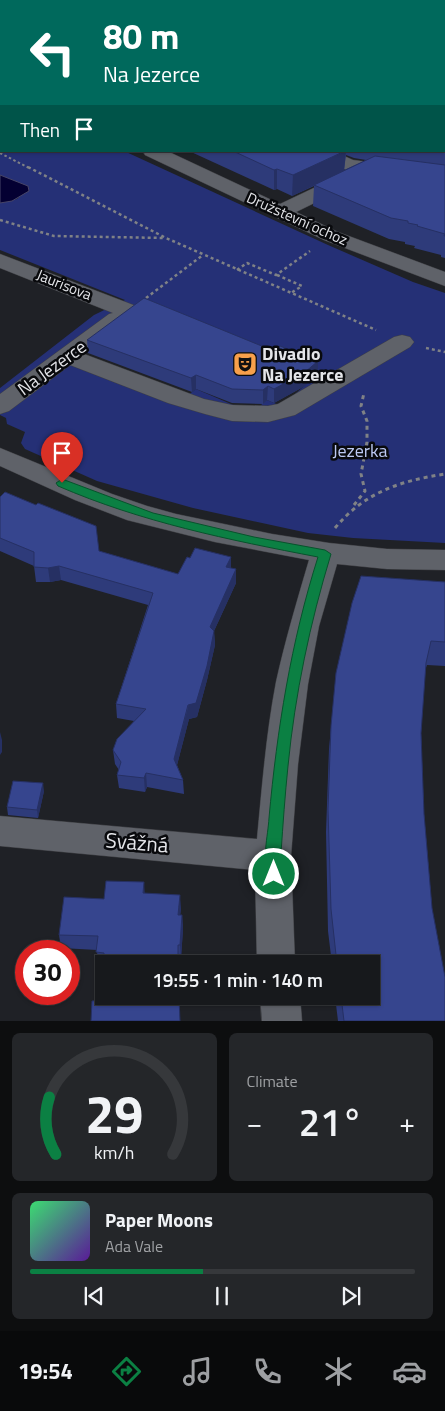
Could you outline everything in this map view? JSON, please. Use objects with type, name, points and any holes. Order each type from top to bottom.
[{"type":"street","name":"Družstevní ochoz","points":[[154,152],[331,236],[445,279]]},
{"type":"street","points":[[319,152],[349,165],[445,178]]},
{"type":"street","points":[[280,212],[370,168]]},
{"type":"street","name":"Jaurisova","points":[[0,260],[128,311]]},
{"type":"street","name":"Na Jezerce","points":[[0,406],[128,311]]},
{"type":"street","points":[[68,356],[203,408],[255,415],[273,415],[286,410],[402,342]]},
{"type":"street","points":[[0,456],[92,496],[137,513],[254,541],[329,543],[445,560]]},
{"type":"street","points":[[276,955],[273,856],[281,764],[292,684],[311,599],[329,543]]},
{"type":"street","name":"Svážná","points":[[0,831],[273,856]]},
{"type":"street","points":[[281,1005],[282,1021]]},
{"type":"path","points":[[0,153],[166,238],[237,270],[402,342],[445,352]]},
{"type":"path","points":[[0,220],[54,236],[166,238]]},
{"type":"path","points":[[276,275],[331,236]]},
{"type":"path","points":[[128,311],[204,255]]},
{"type":"path","points":[[237,270],[246,263],[302,286],[292,293]]},
{"type":"path","points":[[329,543],[354,505],[366,491],[361,474],[367,442],[367,421],[361,406],[366,389],[364,375],[360,368]]},
{"type":"path","points":[[354,505],[373,494],[401,482],[445,474]]},
{"type":"green space","name":"Jezerka","points":[[0,152],[126,152],[328,245],[413,282],[445,293],[445,543],[353,538],[308,533],[193,508],[97,481],[25,449],[21,443],[25,432],[7,424],[6,418],[0,415],[0,388],[94,315],[125,300],[0,250],[0,203],[17,199],[29,188],[0,175]],"holes":[[[100,344],[317,375],[281,406],[267,400],[254,411],[245,410],[196,389],[187,396],[82,356]]]},
{"type":"shaded area","points":[[0,175],[28,186],[29,191],[12,201],[0,203]]},
{"type":"building","points":[[235,152],[343,152],[293,175],[277,169],[274,170]]},
{"type":"building","points":[[375,156],[445,165],[445,234],[408,223],[408,221],[391,218],[314,185]]},
{"type":"building","points":[[144,298],[274,351],[280,346],[318,361],[304,373],[274,389],[268,386],[263,390],[232,389],[196,375],[191,378],[87,340]]},
{"type":"building","points":[[5,492],[96,526],[99,551],[178,574],[187,557],[190,558],[195,548],[231,557],[226,567],[236,569],[210,627],[214,631],[207,666],[196,703],[188,705],[174,759],[183,780],[146,773],[144,778],[117,775],[121,762],[113,750],[117,739],[146,709],[116,704],[153,593],[59,566],[48,568],[34,567],[34,552],[0,538],[0,497]]},
{"type":"building","points":[[361,576],[445,582],[445,642],[431,641],[426,663],[421,733],[424,814],[432,908],[445,977],[445,1021],[344,1021],[342,1005],[380,1005],[380,955],[336,955],[331,909],[328,809],[331,726],[336,673],[352,603]]},
{"type":"building","points":[[13,781],[43,783],[37,810],[7,807]]},
{"type":"building","points":[[106,881],[144,882],[143,893],[180,895],[178,915],[182,915],[178,955],[104,955],[104,953],[96,952],[98,936],[59,935],[64,897],[104,899]]},
{"type":"building","points":[[92,1001],[95,1001],[95,1005],[179,1005],[180,1021],[91,1021]]},
{"type":"place","name":"Divadlo Na Jezerce","points":[[245,364]]},
{"type":"route","points":[[62,483],[137,513],[177,524],[325,554],[304,626],[292,684],[281,764],[273,856],[274,874]]}]
